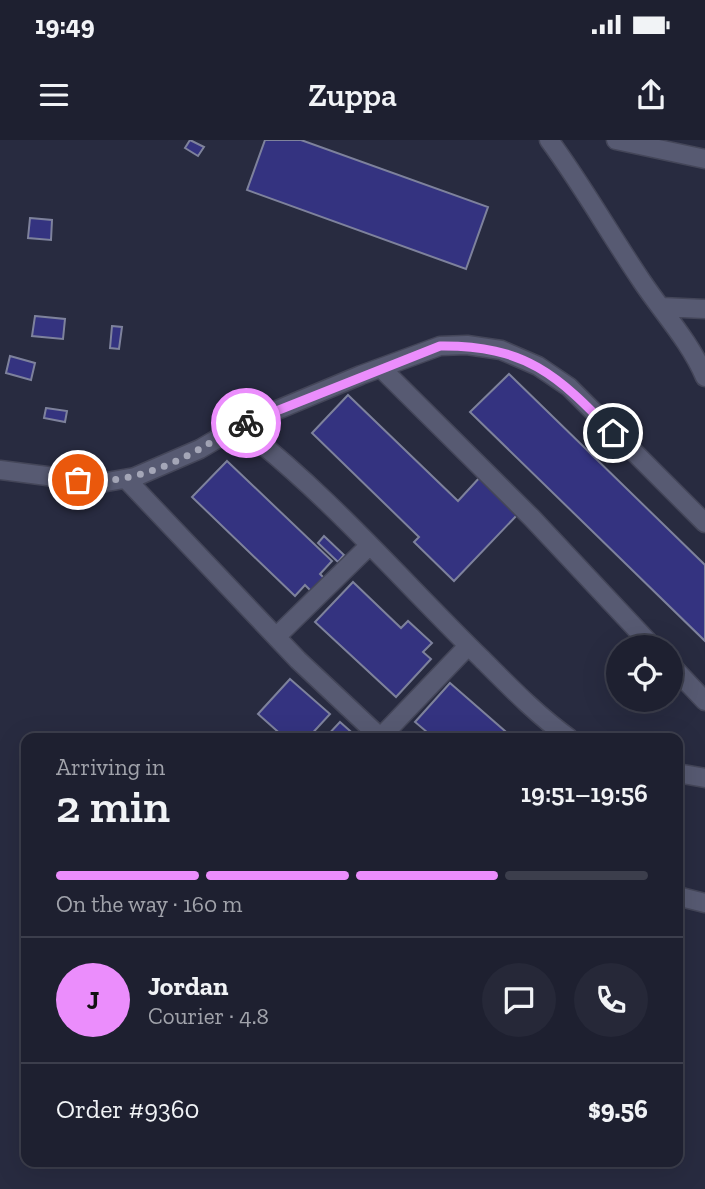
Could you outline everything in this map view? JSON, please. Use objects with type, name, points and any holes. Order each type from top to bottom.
[{"type":"street","points":[[549,140],[585,188],[614,239],[680,333],[705,377]]},
{"type":"street","points":[[616,140],[705,159]]},
{"type":"street","points":[[661,307],[705,309]]},
{"type":"street","points":[[0,470],[101,483],[126,479],[200,449],[239,426],[381,368],[440,346],[467,345],[501,350],[538,366],[569,387],[705,523]]},
{"type":"street","points":[[381,368],[532,518],[642,635]]},
{"type":"street","points":[[239,426],[274,452],[370,545],[468,646],[562,733]]},
{"type":"street","points":[[126,479],[276,637],[376,733]]},
{"type":"street","points":[[276,637],[370,545]]},
{"type":"street","points":[[386,733],[468,646]]},
{"type":"street","points":[[683,678],[705,701]]},
{"type":"street","points":[[683,774],[705,778]]},
{"type":"street","points":[[683,898],[705,904]]},
{"type":"building","points":[[190,140],[204,147],[198,156],[185,148]]},
{"type":"building","points":[[265,140],[301,140],[488,207],[466,269],[247,190]]},
{"type":"building","points":[[30,218],[52,220],[51,240],[28,238]]},
{"type":"building","points":[[35,316],[65,319],[63,339],[32,336]]},
{"type":"building","points":[[112,326],[122,327],[119,349],[110,348]]},
{"type":"building","points":[[10,356],[35,363],[31,380],[6,373]]},
{"type":"building","points":[[509,374],[705,565],[705,641],[470,412]]},
{"type":"building","points":[[348,395],[458,501],[481,476],[519,513],[454,581],[414,542],[419,537],[312,433]]},
{"type":"building","points":[[46,408],[67,411],[65,422],[44,418]]},
{"type":"building","points":[[227,461],[332,561],[320,574],[324,578],[311,591],[305,585],[295,596],[192,497]]},
{"type":"building","points":[[324,536],[344,555],[338,562],[318,543]]},
{"type":"building","points":[[353,582],[401,628],[408,621],[432,643],[423,652],[431,659],[396,697],[315,622]]},
{"type":"building","points":[[290,679],[330,714],[313,733],[279,733],[258,714]]},
{"type":"building","points":[[450,683],[507,733],[428,733],[415,722]]},
{"type":"building","points":[[340,722],[352,733],[330,733]]},
{"type":"way so far","points":[[78,480],[101,483],[135,477],[200,449],[246,423]]},
{"type":"route","points":[[246,423],[440,346],[467,345],[501,350],[538,366],[569,387],[613,433]]}]
